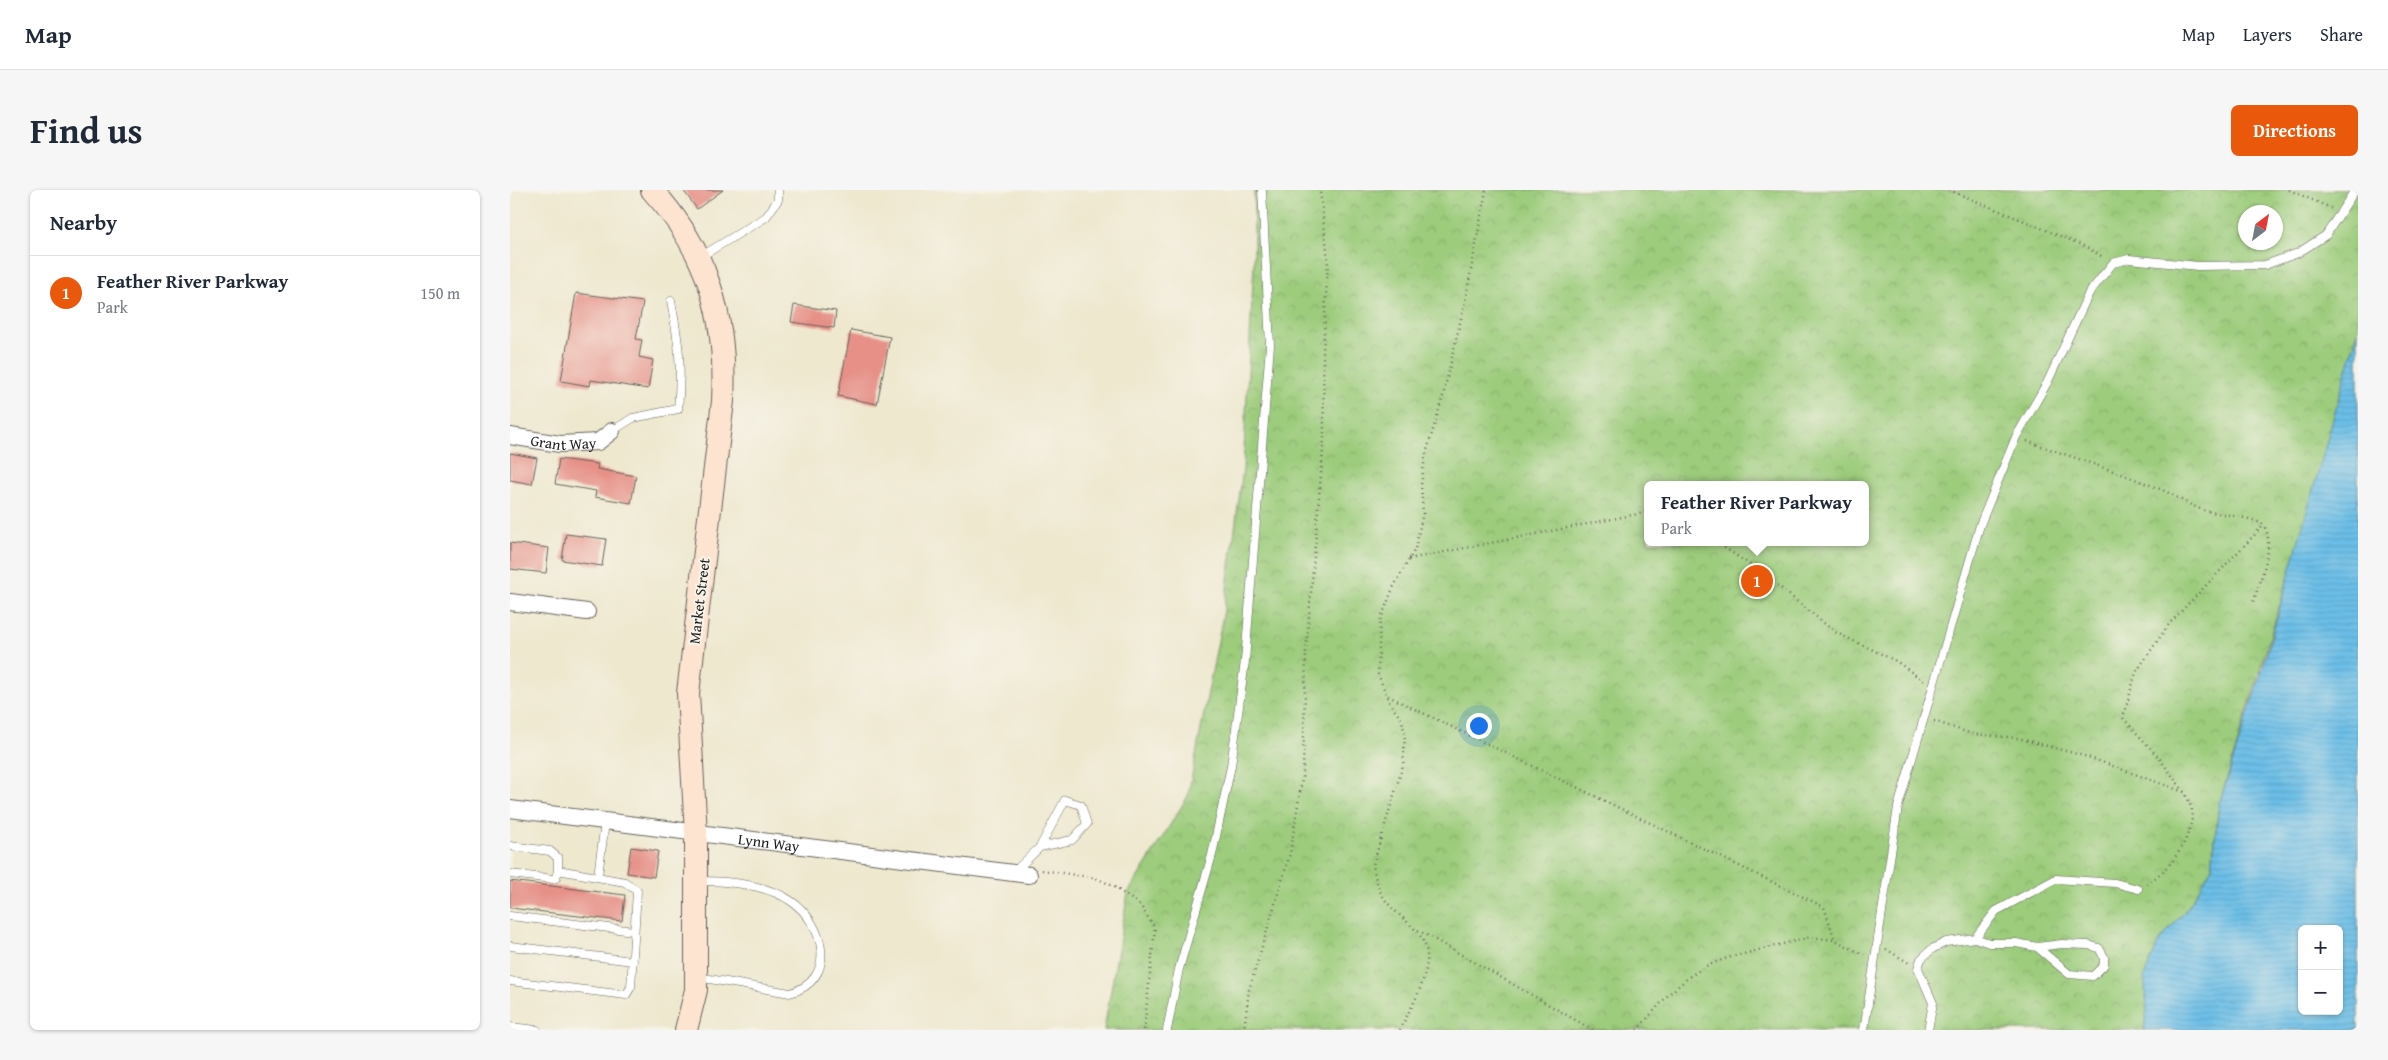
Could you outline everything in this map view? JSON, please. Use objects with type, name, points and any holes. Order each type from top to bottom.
[{"type":"main road","name":"Market Street","points":[[652,190],[686,235],[699,257],[714,296],[725,368],[723,401],[688,693],[696,834],[696,990],[686,1030]]},
{"type":"street","name":"Grant Way","points":[[510,436],[560,444],[588,443],[598,442],[612,431]]},
{"type":"street","points":[[510,602],[587,612]]},
{"type":"street","name":"Lynn Way","points":[[510,809],[1021,874]]},
{"type":"lane","points":[[699,257],[766,217],[778,200],[778,190]]},
{"type":"lane","points":[[1167,1030],[1179,969],[1212,855],[1220,819],[1231,766],[1246,661],[1270,345],[1262,190]]},
{"type":"lane","points":[[1864,1030],[1898,807],[1980,525],[2016,437],[2048,381],[2089,293],[2113,263],[2130,259],[2198,266],[2265,265],[2298,253],[2326,235],[2355,190]]},
{"type":"lane","points":[[612,431],[633,418],[678,409],[682,372],[671,301]]},
{"type":"lane","points":[[1021,874],[1040,847],[1064,800],[1081,805],[1087,824],[1072,840],[1040,847]]},
{"type":"lane","points":[[598,876],[605,822]]},
{"type":"lane","points":[[510,846],[550,851],[558,858],[556,878],[510,874]]},
{"type":"lane","points":[[510,981],[626,995],[631,987],[637,891],[625,882],[558,870]]},
{"type":"lane","points":[[1975,938],[1996,911],[2056,879],[2115,884],[2138,889]]},
{"type":"lane","points":[[696,881],[722,881],[775,893],[790,900],[799,907],[811,922],[820,936],[821,946],[821,961],[817,973],[810,984],[803,990],[790,993],[696,976]]},
{"type":"lane","points":[[510,916],[634,931]]},
{"type":"lane","points":[[1928,1030],[1933,1002],[1918,968],[1921,960],[1932,949],[1946,942],[1975,938],[1989,943],[2016,943],[2037,947],[2062,944],[2088,945],[2099,948],[2104,957],[2104,964],[2093,976],[2069,974],[2037,947]]},
{"type":"lane","points":[[510,946],[632,961]]},
{"type":"lane","points":[[510,1027],[537,1030]]},
{"type":"path","points":[[1244,1030],[1248,990],[1290,854],[1303,773],[1306,652],[1324,438],[1323,352],[1328,260],[1320,190]]},
{"type":"path","points":[[1400,1030],[1425,977],[1426,955],[1422,936],[1385,900],[1376,882],[1373,865],[1403,765],[1405,735],[1402,720],[1390,704],[1378,674],[1380,621],[1393,588],[1415,549],[1423,513],[1421,485],[1425,457],[1466,297],[1486,190]]},
{"type":"path","points":[[1949,190],[2082,245],[2113,263]]},
{"type":"path","points":[[2289,190],[2340,212]]},
{"type":"path","points":[[2016,437],[2157,488],[2189,505],[2219,514],[2257,520],[2264,525],[2268,535],[2268,550],[2253,603]]},
{"type":"path","points":[[1409,559],[1644,513]]},
{"type":"path","points":[[2138,889],[2154,879],[2169,865],[2182,846],[2192,817],[2190,803],[2184,792],[2160,760],[2123,718],[2136,672],[2169,624],[2264,525]]},
{"type":"path","points":[[1722,546],[1761,572],[1835,632],[1896,661],[1932,688]]},
{"type":"path","points":[[1387,695],[1824,907],[1835,940]]},
{"type":"path","points":[[1923,717],[1972,734],[2018,738],[2088,757],[2184,792]]},
{"type":"path","points":[[1021,874],[1038,870],[1096,878],[1114,886],[1140,905],[1155,928],[1144,1030]]},
{"type":"path","points":[[1416,929],[1593,1030]]},
{"type":"path","points":[[1637,1030],[1668,995],[1689,977],[1706,966],[1727,958],[1762,951],[1811,936],[1835,940],[1876,959]]},
{"type":"path","points":[[1878,944],[1918,968]]},
{"type":"green space","points":[[1254,190],[2358,190],[2358,331],[2296,552],[2219,804],[2212,867],[2189,906],[2158,943],[2144,1030],[1104,1030],[1128,893],[1188,796],[1224,610],[1243,469],[1254,263]]},
{"type":"water","points":[[2358,331],[2358,1030],[2144,1030],[2147,1009],[2144,977],[2158,943],[2189,906],[2212,867],[2219,804],[2262,670]]},
{"type":"building","points":[[683,190],[723,190],[697,209]]},
{"type":"building","points":[[576,293],[643,302],[636,339],[642,340],[639,357],[653,360],[648,389],[591,380],[590,386],[561,381]]},
{"type":"building","points":[[794,305],[836,311],[834,328],[791,322]]},
{"type":"building","points":[[851,330],[890,337],[877,404],[838,396]]},
{"type":"building","points":[[510,453],[537,458],[532,484],[510,480]]},
{"type":"building","points":[[559,459],[598,464],[597,469],[636,476],[631,503],[595,497],[596,491],[555,484]]},
{"type":"building","points":[[566,534],[606,539],[602,566],[562,560]]},
{"type":"building","points":[[510,543],[549,548],[546,573],[510,569]]},
{"type":"building","points":[[631,847],[658,851],[654,877],[627,873]]},
{"type":"building","points":[[510,881],[625,895],[622,921],[510,908]]},
{"type":"place","name":"Feather River Parkway","points":[[1757,581]]}]
